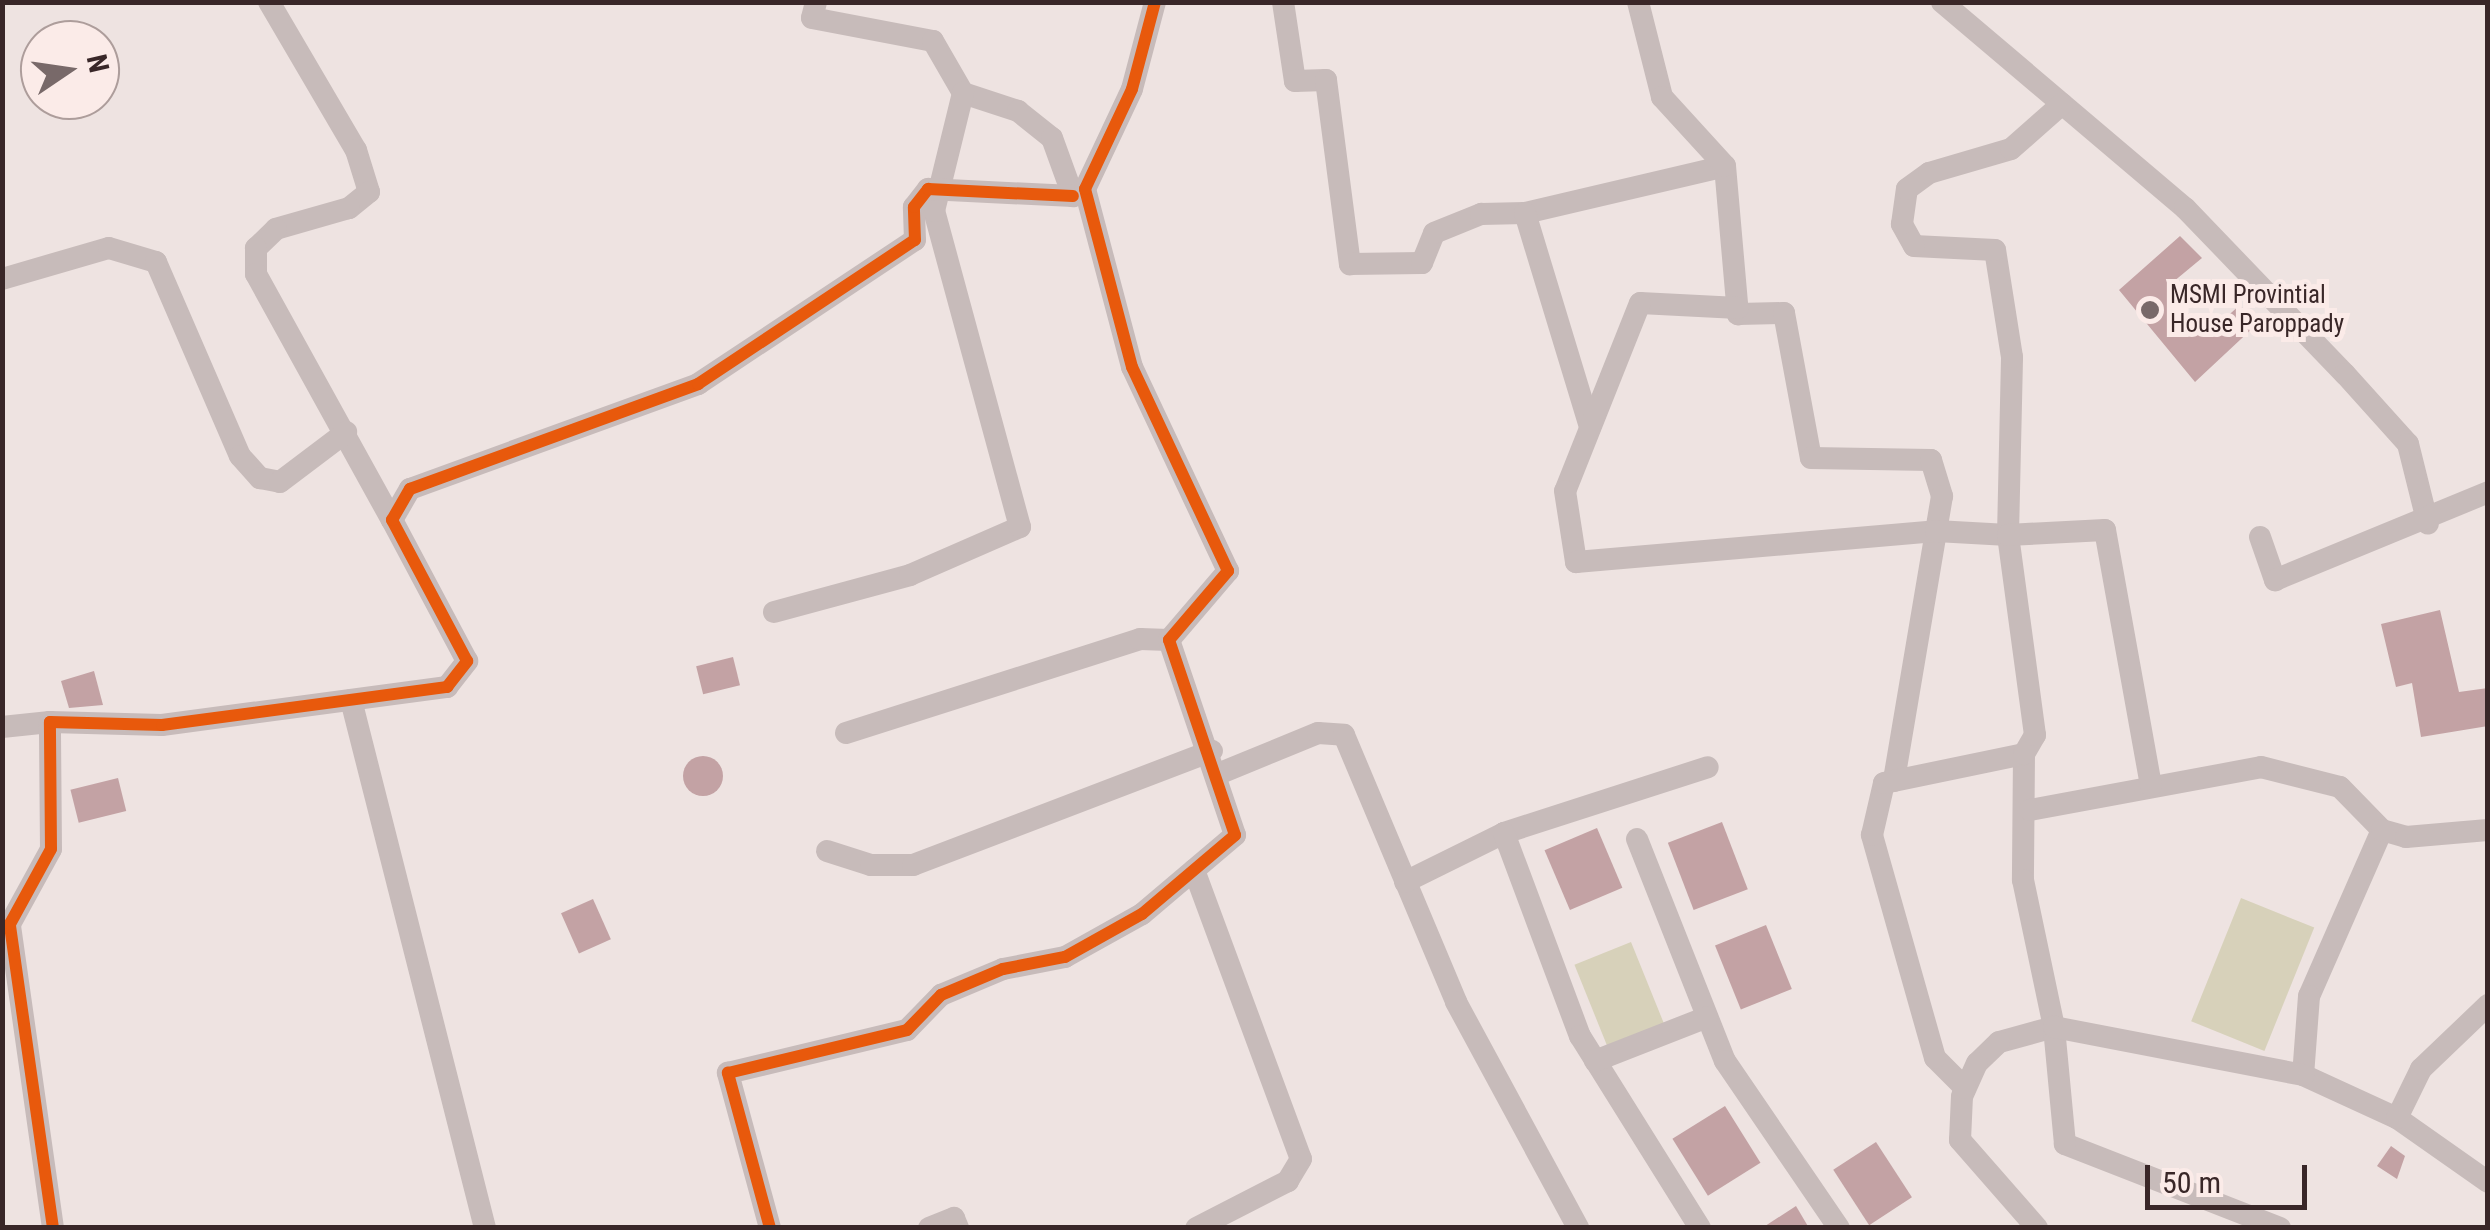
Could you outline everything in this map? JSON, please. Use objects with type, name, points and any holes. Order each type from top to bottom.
[{"type":"street","points":[[2,728],[50,722],[162,725],[351,700],[447,686],[467,661],[346,432],[266,300],[256,248],[276,229],[348,208],[369,192],[356,150],[269,2]]},
{"type":"street","points":[[816,2],[812,18],[933,41],[963,93],[1018,111],[1052,138],[1079,192],[1132,368],[1228,571],[1168,640]]},
{"type":"street","points":[[1079,192],[1132,89],[1156,2]]},
{"type":"street","points":[[1283,2],[1296,82],[1326,80],[1350,264],[1422,262],[1434,232],[1481,214],[1525,213],[1726,166]]},
{"type":"street","points":[[1638,2],[1662,97],[1726,166],[1738,308]]},
{"type":"street","points":[[1942,2],[2185,208],[2408,444],[2428,524]]},
{"type":"street","points":[[774,612],[910,574],[1020,527],[934,212],[963,93]]},
{"type":"street","points":[[2062,104],[2012,149],[1929,173],[1907,189],[1902,224],[1914,246],[1995,250],[2012,357],[2008,535],[2035,734],[2024,754],[2030,810],[2022,880],[2054,1027],[2064,1144],[2280,1228]]},
{"type":"street","points":[[392,520],[410,489],[698,384],[915,240],[917,198],[940,187],[1079,192]]},
{"type":"street","points":[[1525,213],[1590,427]]},
{"type":"street","points":[[2,280],[109,248],[156,262],[240,456],[260,478],[280,482],[346,432]]},
{"type":"street","points":[[1894,781],[1936,531],[1942,496],[1931,460],[1812,458],[1784,313],[1640,303],[1565,491],[1576,562],[1936,531],[2008,535],[2105,530],[2152,786]]},
{"type":"street","points":[[2260,537],[2275,580],[2428,524],[2488,492]]},
{"type":"street","points":[[846,733],[1140,639],[1168,640]]},
{"type":"street","points":[[770,1228],[728,1073],[907,1030],[940,995],[1003,968],[1065,957],[1142,914],[1235,835],[1215,762],[1168,640]]},
{"type":"street","points":[[351,700],[484,1228]]},
{"type":"street","points":[[50,722],[51,849],[10,924],[54,1228]]},
{"type":"street","points":[[827,851],[871,865],[913,865],[1215,762],[1318,733],[1344,735],[1456,1002],[1578,1228]]},
{"type":"street","points":[[1966,1088],[1935,1058],[1872,834],[1884,783],[2024,754]]},
{"type":"street","points":[[1405,882],[1504,832],[1708,767]]},
{"type":"street","points":[[2030,810],[2262,767],[2308,773],[2340,787],[2382,830],[2406,837],[2488,830]]},
{"type":"street","points":[[2303,1075],[2309,996],[2382,830]]},
{"type":"street","points":[[1504,832],[1595,1061],[1700,1228]]},
{"type":"street","points":[[1637,839],[1725,1061],[1839,1228]]},
{"type":"street","points":[[1194,870],[1301,1159],[1288,1181],[1196,1228]]},
{"type":"street","points":[[2396,1118],[2421,1070],[2488,1005]]},
{"type":"street","points":[[1595,1061],[1707,1018]]},
{"type":"street","points":[[2036,1228],[1960,1140],[1966,1088],[1999,1042],[2054,1027],[2303,1075],[2396,1118],[2488,1182]]},
{"type":"street","points":[[929,1228],[954,1218],[958,1228]]},
{"type":"shaded area","points":[[2241,898],[2314,928],[2264,1051],[2191,1021]]},
{"type":"shaded area","points":[[1631,942],[1670,1039],[1614,1062],[1574,965]]},
{"type":"building","name":"MSMI Provintial House Paroppady","points":[[2180,236],[2202,258],[2167,287],[2206,335],[2240,305],[2256,325],[2195,382],[2119,290]]},
{"type":"building","points":[[2440,610],[2459,692],[2488,688],[2488,726],[2421,737],[2412,683],[2396,687],[2381,624]]},
{"type":"building","points":[[733,657],[740,685],[703,694],[696,666]]},
{"type":"building","points":[[94,671],[103,705],[69,708],[61,681]]},
{"type":"building","points":[[703,756],[717,762],[723,776],[717,790],[703,796],[689,790],[683,776],[689,762]]},
{"type":"building","points":[[118,778],[126,811],[79,823],[70,790]]},
{"type":"building","points":[[1722,822],[1748,889],[1694,910],[1668,843]]},
{"type":"building","points":[[1597,828],[1622,888],[1570,910],[1545,850]]},
{"type":"building","points":[[593,899],[611,939],[579,953],[561,913]]},
{"type":"building","points":[[1766,925],[1792,989],[1741,1010],[1715,946]]},
{"type":"building","points":[[1725,1106],[1761,1163],[1708,1196],[1672,1139]]},
{"type":"building","points":[[1876,1142],[1912,1197],[1869,1225],[1833,1170]]},
{"type":"building","points":[[2391,1146],[2405,1156],[2397,1179],[2377,1166]]},
{"type":"building","points":[[1796,1206],[1809,1228],[1762,1228]]},
{"type":"cycle path","points":[[770,1228],[728,1073],[907,1030],[941,995],[1003,969],[1065,957],[1142,914],[1235,835],[1169,640],[1228,571],[1132,367],[1085,189],[1132,89],[1155,2]]},
{"type":"cycle path","points":[[53,1228],[10,924],[51,849],[50,722],[162,725],[447,687],[467,661],[392,520],[410,489],[698,384],[915,240],[914,207],[928,189],[1073,196]]},
{"type":"place","name":"MSMI Provintial House Paroppady","points":[[2150,310]]}]
